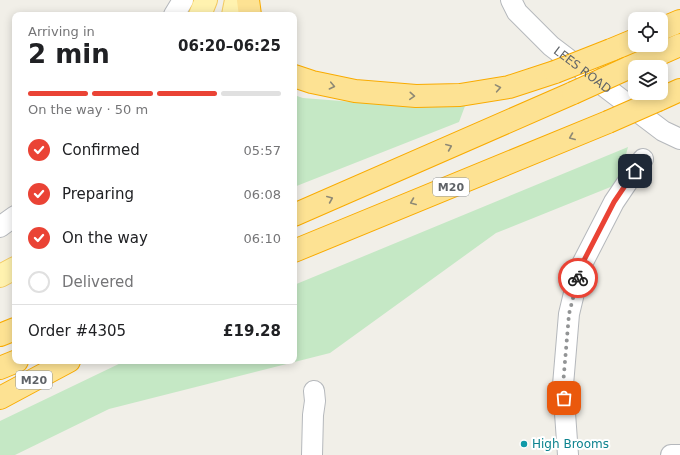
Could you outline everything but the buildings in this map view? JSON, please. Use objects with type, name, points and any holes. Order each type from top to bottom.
[{"type":"highway","points":[[248,0],[250,12]]},
{"type":"highway","points":[[668,26],[680,21]]},
{"type":"highway","points":[[297,77],[312,82],[355,91],[416,96],[460,95],[509,87],[555,72],[628,43]]},
{"type":"highway","points":[[297,214],[680,45]]},
{"type":"highway","name":"M20","points":[[297,250],[608,122],[680,90]]},
{"type":"highway","points":[[0,334],[12,330]]},
{"type":"highway","name":"M20","points":[[0,368],[12,363]]},
{"type":"highway","name":"M20","points":[[0,398],[63,364]]},
{"type":"main road","points":[[201,12],[206,0]]},
{"type":"main road","points":[[234,12],[236,0]]},
{"type":"main road","points":[[0,276],[12,270]]},
{"type":"street","points":[[176,12],[183,0]]},
{"type":"street","name":"LEES ROAD","points":[[511,0],[517,12],[550,46],[672,135]]},
{"type":"street","points":[[568,455],[563,385],[569,314],[580,268],[614,202],[643,159]]},
{"type":"street","points":[[0,227],[12,218]]},
{"type":"street","points":[[312,455],[313,415],[315,401],[314,392]]},
{"type":"street","points":[[671,455],[680,455]]},
{"type":"green space","points":[[297,96],[303,98],[392,105],[465,106],[459,122],[297,186]]},
{"type":"green space","points":[[628,147],[618,184],[496,233],[330,353],[297,361],[297,284]]},
{"type":"green space","points":[[119,364],[287,364],[109,409],[15,455],[0,455],[0,421]]},
{"type":"way so far","points":[[564,398],[563,385],[569,314],[578,278]]},
{"type":"place","name":"High Brooms","points":[[524,444]]},
{"type":"route","points":[[578,278],[580,268],[614,202],[635,171]]}]
